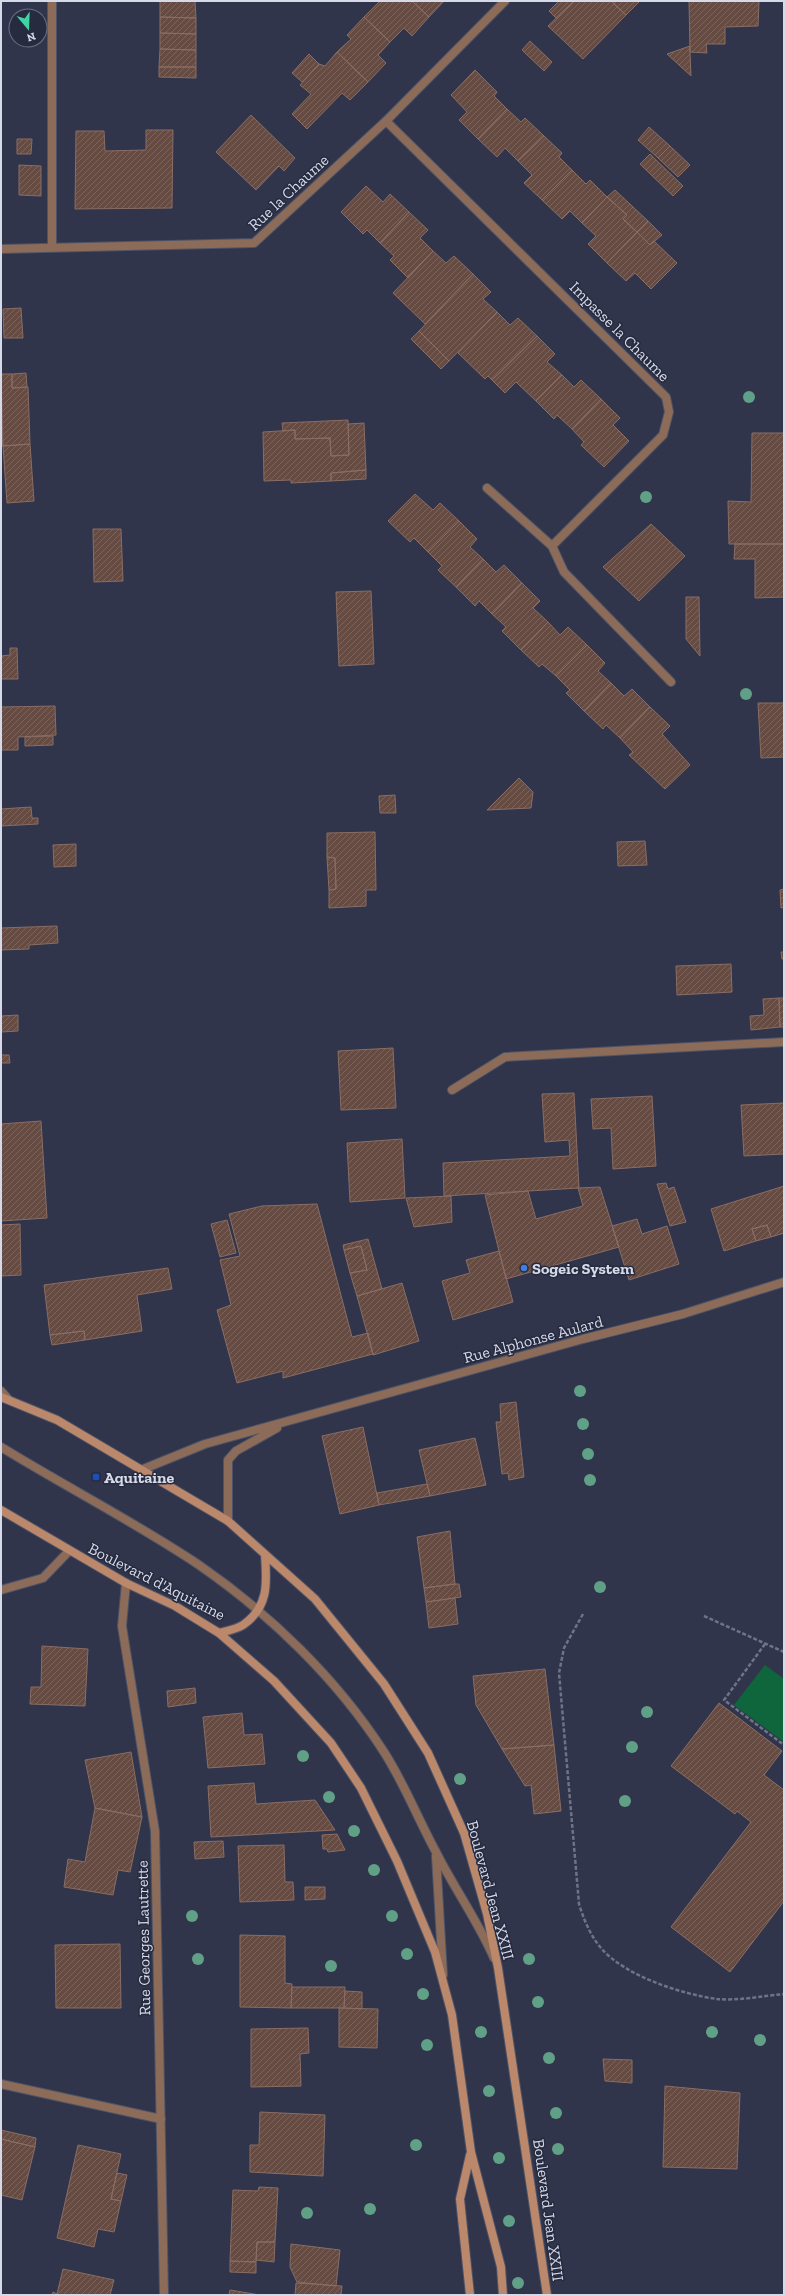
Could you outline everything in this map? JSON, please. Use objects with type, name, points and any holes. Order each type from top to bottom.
[{"type":"main road","points":[[3,1400],[57,1420],[228,1521],[265,1555]]},
{"type":"main road","name":"Boulevard d'Aquitaine","points":[[1,1510],[69,1551],[126,1583],[175,1606],[219,1633],[242,1626],[258,1611],[268,1585],[265,1555]]},
{"type":"main road","name":"Boulevard Jean XXIII","points":[[265,1555],[315,1599],[384,1684],[428,1753],[464,1833],[487,1914],[498,1968],[547,2295]]},
{"type":"main road","points":[[219,1633],[274,1681],[331,1743],[361,1788],[397,1861],[435,1952],[452,2015],[471,2152],[500,2267],[503,2295]]},
{"type":"main road","points":[[470,2295],[460,2198],[471,2152]]},
{"type":"street","points":[[52,1],[52,247]]},
{"type":"street","name":"Rue la Chaume","points":[[1,249],[254,242],[386,121],[505,1]]},
{"type":"street","name":"Impasse la Chaume","points":[[386,121],[666,397],[669,412],[664,435],[552,546]]},
{"type":"street","points":[[486,488],[552,546],[564,572],[671,682]]},
{"type":"street","points":[[452,1090],[505,1057],[784,1042]]},
{"type":"street","name":"Rue Alphonse Aulard","points":[[141,1470],[205,1444],[583,1339],[683,1314],[784,1282]]},
{"type":"street","points":[[1,1391],[3,1400]]},
{"type":"street","name":"Rue Alphonse Aulard","points":[[228,1521],[228,1460],[236,1451],[288,1422]]},
{"type":"street","points":[[1,1440],[13,1454]]},
{"type":"street","points":[[1,1447],[198,1565],[258,1611],[287,1636],[338,1691],[384,1751],[408,1795],[436,1854],[482,1930],[498,1968]]},
{"type":"street","points":[[1,1590],[43,1578],[69,1551]]},
{"type":"street","name":"Rue Georges Lautrette","points":[[126,1583],[122,1626],[155,1831],[164,2295]]},
{"type":"street","points":[[436,1854],[443,1980]]},
{"type":"street","points":[[1,2084],[161,2119]]},
{"type":"path","points":[[583,1614],[564,1648],[559,1673],[579,1904],[586,1926],[601,1948],[626,1969],[673,1989],[718,1999],[784,1994]]},
{"type":"path","points":[[704,1616],[784,1652]]},
{"type":"path","points":[[765,1644],[724,1700],[784,1745]]},
{"type":"green space","points":[[765,1665],[784,1679],[784,1742],[734,1705]]},
{"type":"building","points":[[160,1],[195,1],[196,18],[160,17]]},
{"type":"building","points":[[380,1],[412,1],[429,17],[412,36],[404,28],[390,42],[364,17]]},
{"type":"building","points":[[412,1],[444,1],[429,17]]},
{"type":"building","points":[[559,1],[574,1],[556,18],[549,11]]},
{"type":"building","points":[[574,1],[611,1],[626,15],[583,59],[548,26]]},
{"type":"building","points":[[611,1],[640,1],[626,15]]},
{"type":"building","points":[[689,1],[759,1],[758,26],[725,27],[725,44],[706,44],[707,53],[690,52]]},
{"type":"building","points":[[160,17],[196,18],[196,34],[160,33]]},
{"type":"building","points":[[364,17],[390,42],[378,55],[386,63],[368,82],[337,52],[351,39],[347,35]]},
{"type":"building","points":[[160,33],[196,34],[196,50],[160,49]]},
{"type":"building","points":[[530,41],[552,62],[544,71],[522,50]]},
{"type":"building","points":[[690,46],[690,52],[691,76],[667,54]]},
{"type":"building","points":[[160,49],[196,50],[196,67],[159,67]]},
{"type":"building","points":[[337,52],[368,82],[350,100],[342,93],[307,129],[292,114],[311,94],[300,85],[319,64],[325,66]]},
{"type":"building","points":[[309,54],[319,64],[302,82],[292,73]]},
{"type":"building","points":[[159,67],[196,67],[196,78],[159,77]]},
{"type":"building","points":[[475,70],[497,92],[494,96],[507,109],[478,139],[459,120],[467,112],[451,95]]},
{"type":"building","points":[[507,109],[521,122],[525,118],[544,136],[518,161],[505,148],[497,157],[478,139]]},
{"type":"building","points":[[251,115],[295,158],[284,171],[279,166],[256,190],[216,152]]},
{"type":"building","points":[[649,127],[670,146],[658,158],[638,140]]},
{"type":"building","points":[[146,130],[173,130],[172,208],[75,209],[76,131],[104,131],[105,151],[146,150]]},
{"type":"building","points":[[544,136],[562,153],[559,157],[572,170],[542,200],[524,183],[532,175],[518,161]]},
{"type":"building","points":[[17,139],[32,139],[31,154],[17,154]]},
{"type":"building","points":[[670,146],[690,165],[678,177],[658,158]]},
{"type":"building","points":[[650,154],[683,186],[673,196],[640,164]]},
{"type":"building","points":[[19,165],[41,166],[41,196],[19,195]]},
{"type":"building","points":[[572,170],[586,184],[590,180],[607,197],[582,223],[570,211],[562,219],[542,200]]},
{"type":"building","points":[[366,186],[383,202],[390,194],[409,212],[380,243],[367,230],[363,234],[341,212]]},
{"type":"building","points":[[615,190],[648,221],[637,232],[623,219],[627,215],[607,197]]},
{"type":"building","points":[[607,197],[627,215],[623,219],[637,232],[607,263],[588,244],[596,236],[582,223]]},
{"type":"building","points":[[409,212],[428,230],[420,238],[433,251],[408,278],[390,260],[394,256],[380,243]]},
{"type":"building","points":[[648,221],[662,235],[650,245],[637,232]]},
{"type":"building","points":[[637,232],[650,245],[654,241],[677,263],[651,289],[635,273],[626,281],[607,263]]},
{"type":"building","points":[[433,251],[446,263],[454,256],[473,274],[425,324],[393,293]]},
{"type":"building","points":[[473,274],[491,292],[483,299],[497,312],[449,361],[419,331]]},
{"type":"building","points":[[21,308],[23,338],[4,338],[3,309]]},
{"type":"building","points":[[497,312],[510,325],[518,318],[537,336],[492,380],[488,376],[485,379],[458,353]]},
{"type":"building","points":[[419,331],[449,361],[441,369],[411,339]]},
{"type":"building","points":[[537,336],[555,354],[547,362],[562,375],[536,401],[516,382],[505,393],[492,380]]},
{"type":"building","points":[[26,373],[27,387],[12,388],[12,374]]},
{"type":"building","points":[[1,374],[12,374],[12,388],[28,387],[30,444],[3,446]]},
{"type":"building","points":[[562,375],[574,387],[581,380],[601,399],[572,429],[557,415],[554,419],[536,401]]},
{"type":"building","points":[[601,399],[620,418],[613,425],[629,441],[604,467],[581,445],[584,442],[572,429]]},
{"type":"building","points":[[348,420],[349,455],[331,456],[330,438],[295,439],[295,430],[283,431],[282,423]]},
{"type":"building","points":[[364,423],[366,470],[331,473],[331,481],[291,483],[291,480],[264,481],[263,432],[295,430],[295,439],[330,438],[331,456],[349,455],[348,424]]},
{"type":"building","points":[[1,425],[3,446],[1,446]]},
{"type":"building","points":[[752,433],[784,433],[784,544],[729,544],[728,501],[751,502]]},
{"type":"building","points":[[30,444],[34,501],[7,503],[3,446]]},
{"type":"building","points":[[366,470],[366,479],[331,481],[331,473]]},
{"type":"building","points":[[415,494],[433,510],[440,503],[459,521],[428,552],[414,538],[410,542],[388,521]]},
{"type":"building","points":[[459,521],[477,539],[470,547],[483,559],[456,587],[438,570],[442,566],[428,552]]},
{"type":"building","points":[[651,524],[685,556],[639,601],[603,567]]},
{"type":"building","points":[[93,529],[121,529],[123,581],[94,582]]},
{"type":"building","points":[[735,544],[784,544],[784,597],[755,598],[755,559],[734,559]]},
{"type":"building","points":[[483,559],[496,572],[504,565],[522,583],[492,614],[479,601],[475,606],[456,587]]},
{"type":"building","points":[[522,583],[540,601],[533,608],[548,622],[521,650],[502,631],[506,627],[492,614]]},
{"type":"building","points":[[371,591],[374,664],[339,666],[336,592]]},
{"type":"building","points":[[686,597],[699,597],[700,656],[686,639]]},
{"type":"building","points":[[548,622],[560,635],[568,627],[587,645],[556,676],[542,664],[539,667],[521,650]]},
{"type":"building","points":[[587,645],[605,663],[598,671],[611,683],[584,711],[566,693],[570,690],[556,676]]},
{"type":"building","points":[[10,648],[17,648],[18,679],[1,679],[1,656],[10,655]]},
{"type":"building","points":[[611,683],[624,696],[632,689],[650,707],[620,738],[606,725],[603,729],[584,711]]},
{"type":"building","points":[[758,703],[784,703],[784,757],[761,758]]},
{"type":"building","points":[[55,706],[56,735],[18,737],[18,750],[1,750],[1,707]]},
{"type":"building","points":[[650,707],[670,726],[662,734],[690,765],[665,789],[629,755],[633,752],[620,738]]},
{"type":"building","points":[[53,736],[53,745],[25,746],[25,737]]},
{"type":"building","points":[[519,778],[533,792],[531,808],[487,810]]},
{"type":"building","points":[[395,795],[396,813],[380,813],[379,796]]},
{"type":"building","points":[[31,807],[32,818],[38,818],[38,824],[1,826],[1,809]]},
{"type":"building","points":[[375,832],[376,890],[366,890],[366,906],[329,908],[329,890],[336,889],[335,858],[327,857],[327,833]]},
{"type":"building","points":[[645,841],[647,865],[618,866],[617,842]]},
{"type":"building","points":[[76,844],[76,866],[54,867],[53,845]]},
{"type":"building","points":[[327,857],[335,858],[336,889],[329,890]]},
{"type":"building","points":[[784,889],[784,907],[781,908],[780,890]]},
{"type":"building","points":[[57,926],[58,943],[29,945],[29,949],[1,950],[1,928]]},
{"type":"building","points":[[781,952],[784,952],[784,959],[782,959]]},
{"type":"building","points":[[731,964],[732,992],[677,995],[676,966]]},
{"type":"building","points":[[779,998],[780,1027],[751,1030],[750,1016],[764,1015],[763,999]]},
{"type":"building","points":[[779,998],[784,998],[784,1027],[780,1027]]},
{"type":"building","points":[[18,1015],[18,1031],[1,1032],[1,1016]]},
{"type":"building","points":[[393,1048],[396,1108],[341,1110],[338,1051]]},
{"type":"building","points":[[1,1055],[9,1055],[10,1063],[1,1063]]},
{"type":"building","points":[[574,1093],[579,1188],[444,1196],[443,1163],[570,1156],[569,1140],[545,1142],[542,1094]]},
{"type":"building","points":[[652,1096],[656,1166],[613,1169],[611,1128],[593,1129],[591,1099]]},
{"type":"building","points":[[784,1103],[784,1154],[744,1156],[741,1105]]},
{"type":"building","points":[[41,1121],[47,1218],[1,1221],[1,1124]]},
{"type":"building","points":[[402,1139],[405,1198],[350,1202],[347,1143]]},
{"type":"building","points":[[666,1183],[668,1189],[674,1187],[686,1222],[670,1226],[657,1184]]},
{"type":"building","points":[[784,1186],[784,1233],[771,1237],[767,1225],[752,1229],[756,1241],[724,1251],[711,1209]]},
{"type":"building","points":[[600,1187],[619,1247],[506,1279],[485,1195],[528,1191],[536,1219],[583,1206],[578,1188]]},
{"type":"building","points":[[451,1196],[452,1222],[414,1227],[406,1198]]},
{"type":"building","points":[[317,1204],[352,1337],[368,1333],[373,1354],[283,1378],[283,1371],[237,1383],[217,1310],[231,1305],[220,1260],[240,1256],[229,1214],[262,1206]]},
{"type":"building","points":[[637,1219],[642,1234],[667,1226],[679,1264],[629,1280],[612,1226]]},
{"type":"building","points":[[227,1220],[236,1253],[220,1257],[211,1224]]},
{"type":"building","points":[[20,1224],[21,1275],[1,1276],[1,1225]]},
{"type":"building","points":[[767,1225],[771,1237],[756,1241],[752,1229]]},
{"type":"building","points":[[368,1239],[382,1289],[357,1296],[350,1273],[367,1270],[361,1246],[344,1250],[343,1245]]},
{"type":"building","points":[[361,1246],[367,1270],[350,1273],[344,1250]]},
{"type":"building","points":[[499,1251],[513,1302],[453,1320],[442,1281],[470,1273],[466,1260]]},
{"type":"building","points":[[168,1268],[172,1289],[137,1295],[142,1331],[85,1340],[84,1331],[50,1335],[44,1285]]},
{"type":"building","points":[[402,1283],[419,1341],[373,1355],[357,1296]]},
{"type":"building","points":[[84,1331],[85,1340],[52,1345],[50,1335]]},
{"type":"building","points":[[516,1402],[524,1477],[509,1480],[508,1473],[502,1474],[496,1422],[501,1422],[500,1404]]},
{"type":"building","points":[[363,1427],[379,1505],[340,1514],[322,1436]]},
{"type":"building","points":[[475,1438],[486,1485],[430,1496],[419,1450]]},
{"type":"building","points":[[427,1484],[430,1496],[379,1505],[377,1493]]},
{"type":"building","points":[[450,1531],[455,1584],[424,1588],[417,1537]]},
{"type":"building","points":[[459,1584],[461,1597],[426,1602],[424,1588]]},
{"type":"building","points":[[455,1598],[458,1624],[429,1628],[426,1602]]},
{"type":"building","points":[[42,1646],[88,1649],[85,1706],[30,1704],[31,1687],[41,1687]]},
{"type":"building","points":[[545,1669],[554,1745],[502,1749],[476,1705],[473,1676]]},
{"type":"building","points":[[195,1688],[196,1703],[168,1707],[167,1691]]},
{"type":"building","points":[[719,1703],[782,1751],[764,1775],[784,1790],[784,1901],[730,1972],[671,1927],[751,1822],[737,1811],[735,1814],[671,1766]]},
{"type":"building","points":[[242,1713],[244,1735],[262,1734],[265,1764],[208,1768],[203,1717]]},
{"type":"building","points":[[554,1745],[561,1811],[534,1814],[531,1785],[525,1786],[502,1749]]},
{"type":"building","points":[[131,1752],[142,1817],[95,1808],[85,1760]]},
{"type":"building","points":[[254,1783],[256,1804],[315,1800],[335,1830],[211,1837],[208,1786]]},
{"type":"building","points":[[95,1808],[142,1817],[130,1872],[118,1870],[113,1895],[64,1887],[68,1859],[85,1862]]},
{"type":"building","points":[[337,1834],[345,1850],[328,1852],[327,1849],[323,1849],[322,1835]]},
{"type":"building","points":[[223,1841],[224,1857],[195,1859],[194,1842]]},
{"type":"building","points":[[284,1845],[285,1882],[293,1882],[294,1900],[240,1902],[238,1846]]},
{"type":"building","points":[[305,1887],[325,1887],[325,1899],[305,1900]]},
{"type":"building","points":[[240,1935],[285,1936],[285,1983],[292,1984],[291,2008],[240,2007]]},
{"type":"building","points":[[120,1944],[121,2008],[56,2008],[55,1945]]},
{"type":"building","points":[[292,1987],[345,1987],[344,2008],[291,2008]]},
{"type":"building","points":[[345,1991],[362,1992],[362,2009],[344,2008]]},
{"type":"building","points":[[339,2008],[378,2009],[377,2048],[339,2047]]},
{"type":"building","points":[[308,2028],[309,2053],[300,2054],[301,2086],[251,2087],[251,2029]]},
{"type":"building","points":[[603,2059],[632,2060],[632,2083],[605,2081]]},
{"type":"building","points":[[665,2086],[740,2093],[737,2169],[663,2167]]},
{"type":"building","points":[[260,2112],[325,2115],[323,2176],[250,2172],[250,2145],[259,2145]]},
{"type":"building","points":[[1,2130],[36,2138],[35,2147],[1,2139]]},
{"type":"building","points":[[1,2139],[35,2147],[22,2200],[1,2195]]},
{"type":"building","points":[[78,2145],[121,2154],[111,2199],[121,2201],[114,2232],[98,2229],[94,2247],[57,2238]]},
{"type":"building","points":[[117,2173],[127,2175],[121,2201],[111,2199]]},
{"type":"building","points":[[259,2187],[278,2188],[275,2242],[257,2242],[256,2262],[230,2261],[233,2190],[258,2191]]},
{"type":"building","points":[[257,2242],[275,2242],[274,2262],[256,2260]]},
{"type":"building","points":[[291,2244],[340,2250],[336,2286],[297,2282],[290,2267]]},
{"type":"building","points":[[230,2261],[256,2262],[256,2273],[230,2272]]},
{"type":"building","points":[[63,2269],[114,2280],[110,2295],[52,2295],[53,2292],[57,2294]]},
{"type":"building","points":[[296,2283],[342,2286],[341,2295],[295,2295]]},
{"type":"building","points":[[230,2290],[260,2295],[229,2295]]},
{"type":"place","name":"Sogeic System","points":[[524,1268]]},
{"type":"place","name":"Aquitaine","points":[[96,1477]]}]
